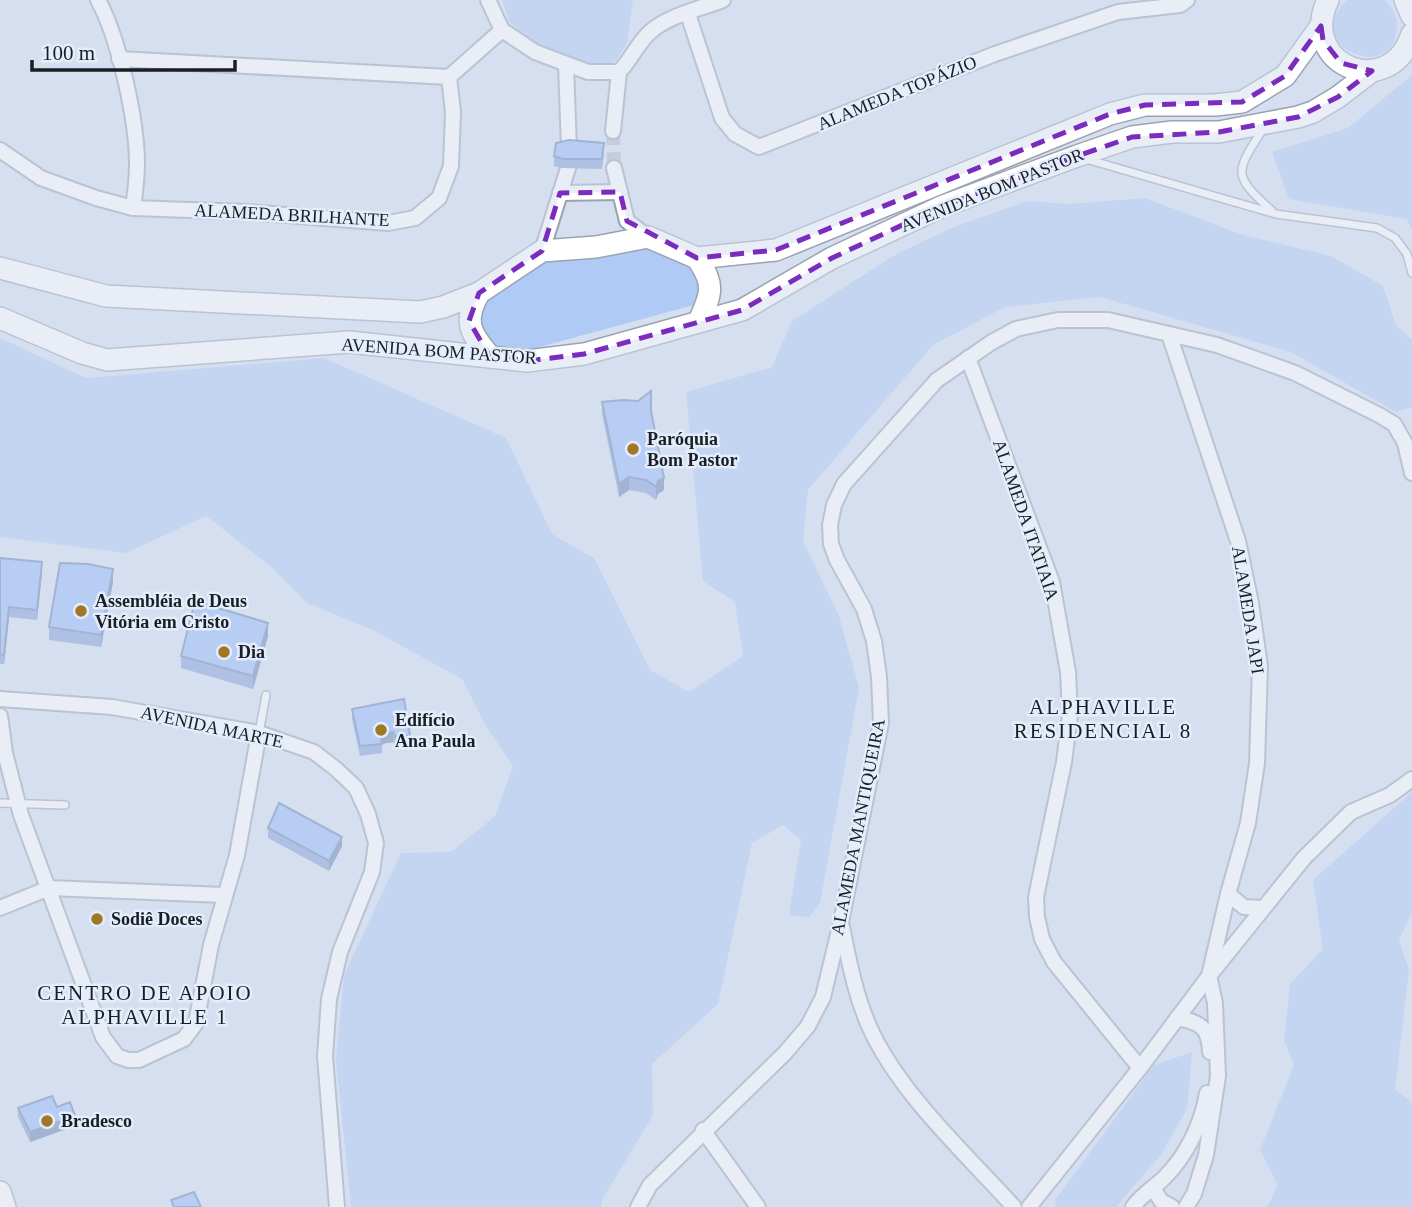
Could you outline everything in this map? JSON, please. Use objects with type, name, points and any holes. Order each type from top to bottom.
[{"type":"street","points":[[98,0],[119,59],[135,126],[137,165],[133,208]]},
{"type":"street","points":[[613,131],[621,70],[633,50],[651,31],[665,22],[723,0]]},
{"type":"street","name":"ALAMEDA TOPÁZIO","points":[[688,14],[722,118],[735,134],[759,148],[995,54],[1118,12],[1180,5],[1187,0]]},
{"type":"street","points":[[1405,0],[1412,16]]},
{"type":"street","points":[[490,2],[502,30],[535,52],[588,72],[621,70]]},
{"type":"street","points":[[1323,9],[1327,47],[1341,63],[1354,70],[1372,71]]},
{"type":"street","name":"AVENIDA BOM PASTOR","points":[[0,268],[106,296],[420,312],[443,307],[478,293],[542,251],[596,247],[648,237],[697,258],[776,250],[1110,114],[1145,105],[1215,105],[1242,102],[1285,76],[1323,9]]},
{"type":"street","points":[[119,59],[449,76],[502,30]]},
{"type":"street","name":"AVENIDA BOM PASTOR","points":[[0,318],[82,353],[107,360],[349,342],[527,361],[584,354],[742,310],[832,258],[943,206],[1132,137],[1172,132],[1219,132],[1313,112],[1372,71],[1398,60],[1408,47],[1412,34]]},
{"type":"street","points":[[566,65],[569,149]]},
{"type":"street","name":"ALAMEDA BRILHANTE","points":[[0,150],[41,178],[133,208],[247,212],[387,223],[415,218],[439,198],[451,166],[453,112],[449,76]]},
{"type":"street","points":[[542,251],[569,165]]},
{"type":"street","points":[[614,168],[627,221],[648,237]]},
{"type":"street","points":[[560,193],[620,192]]},
{"type":"street","points":[[697,258],[711,283],[710,297],[699,321]]},
{"type":"street","points":[[478,293],[471,307],[469,321],[474,339],[489,355]]},
{"type":"street","name":"ALAMEDA MANTIQUEIRA","points":[[638,1207],[650,1185],[703,1130],[785,1053],[808,1026],[823,997],[881,723],[874,641],[864,609],[837,560],[831,544],[830,525],[834,505],[844,484],[937,380],[1016,329],[1058,320],[1108,320],[1217,345],[1295,373],[1379,415],[1394,424],[1405,443],[1412,473]]},
{"type":"street","name":"ALAMEDA JAPI","points":[[1169,334],[1238,541],[1251,603],[1259,666],[1257,763],[1248,823],[1209,976]]},
{"type":"street","name":"ALAMEDA ITATIAIA","points":[[968,358],[1052,582],[1068,672],[1070,715],[1064,762],[1036,897],[1042,939],[1054,962],[1140,1068]]},
{"type":"street","name":"AVENIDA MARTE","points":[[0,699],[112,708],[259,733],[314,752],[356,788],[368,814],[376,843],[372,872],[340,952],[329,999],[325,1056],[337,1207]]},
{"type":"street","points":[[0,716],[5,753],[18,803],[103,1037],[117,1056],[128,1060],[139,1060],[184,1040],[196,1023],[211,944],[236,855],[259,733]]},
{"type":"street","points":[[1028,1207],[1304,858],[1351,812],[1390,795],[1412,779]]},
{"type":"street","points":[[0,908],[49,888],[224,895]]},
{"type":"street","points":[[1228,894],[1244,907],[1263,908]]},
{"type":"street","points":[[841,922],[854,985],[870,1027],[887,1060],[920,1102],[1014,1207]]},
{"type":"street","points":[[1186,1207],[1194,1194],[1206,1155],[1218,1076],[1215,1003],[1209,976]]},
{"type":"street","points":[[1133,1207],[1168,1174],[1198,1128],[1206,1100],[1211,1064],[1209,1040],[1204,1028],[1193,1021],[1177,1018]]},
{"type":"street","points":[[703,1130],[758,1207]]},
{"type":"street","points":[[1153,1188],[1161,1202],[1172,1207]]},
{"type":"street","points":[[0,1192],[5,1207]]},
{"type":"lane","points":[[1266,124],[1245,157],[1242,171],[1245,186],[1276,214]]},
{"type":"lane","points":[[1077,156],[1276,214],[1377,228],[1395,238],[1407,254],[1412,273]]},
{"type":"lane","points":[[259,733],[266,695]]},
{"type":"lane","points":[[0,803],[65,805]]},
{"type":"highlighted area","points":[[1321,26],[1323,40],[1341,63],[1372,71],[1338,97],[1298,117],[1219,132],[1132,137],[1077,156],[943,206],[832,258],[742,310],[584,354],[527,361],[489,355],[469,321],[479,293],[542,251],[560,193],[620,192],[627,221],[697,258],[776,250],[1110,114],[1145,105],[1242,102],[1285,76]]},
{"type":"shaded area","points":[[502,0],[633,0],[627,43],[617,59],[604,69],[577,68],[521,33],[509,21]]},
{"type":"shaded area","points":[[1347,0],[1384,0],[1392,9],[1397,28],[1392,46],[1381,55],[1367,57],[1352,53],[1340,44],[1334,31],[1335,16]]},
{"type":"shaded area","points":[[1412,75],[1412,229],[1407,219],[1289,199],[1272,152],[1348,128]]},
{"type":"shaded area","points":[[1145,198],[1243,235],[1331,256],[1383,286],[1396,325],[1412,340],[1412,407],[1396,412],[1291,352],[1100,297],[1005,307],[933,345],[808,490],[803,541],[839,616],[859,688],[820,903],[809,917],[789,915],[801,840],[783,825],[752,843],[718,1004],[652,1064],[653,1115],[602,1200],[601,1207],[351,1207],[336,1060],[344,975],[401,853],[451,852],[495,816],[513,766],[486,726],[462,679],[371,629],[307,603],[268,564],[206,516],[126,553],[0,537],[0,338],[86,378],[324,358],[506,438],[552,534],[594,558],[650,670],[689,692],[743,656],[735,602],[703,581],[686,392],[772,367],[792,321],[893,256],[951,228],[1027,201],[1070,204]]},
{"type":"shaded area","points":[[647,246],[698,269],[701,293],[694,305],[532,349],[490,345],[481,326],[481,299],[537,264]]},
{"type":"shaded area","points":[[1412,792],[1412,912],[1399,940],[1409,970],[1395,1089],[1412,1103],[1412,1207],[1267,1207],[1278,1185],[1260,1150],[1294,1065],[1284,1041],[1290,984],[1323,949],[1313,880]]},
{"type":"shaded area","points":[[1192,1052],[1187,1109],[1160,1156],[1116,1207],[1056,1207],[1055,1200],[1154,1065]]},
{"type":"building","points":[[569,140],[604,143],[602,159],[563,159],[554,156],[556,143]]},
{"type":"building","name":"Paróquia Bom Pastor","points":[[651,391],[651,411],[664,478],[658,481],[656,487],[646,480],[629,477],[619,484],[602,402],[638,401]]},
{"type":"building","points":[[0,558],[42,562],[37,610],[9,607],[4,655],[0,654]]},
{"type":"building","name":"Assembléia de Deus Vitória em Cristo","points":[[60,563],[88,564],[113,569],[101,635],[49,627]]},
{"type":"building","name":"Dia","points":[[195,601],[268,623],[253,676],[181,656]]},
{"type":"building","name":"Edifício Ana Paula","points":[[404,699],[410,735],[396,738],[393,732],[380,735],[382,744],[360,746],[352,709]]},
{"type":"building","points":[[279,803],[342,837],[329,861],[268,828]]},
{"type":"building","points":[[52,1096],[57,1107],[70,1102],[75,1116],[30,1132],[18,1108]]},
{"type":"building","points":[[194,1192],[201,1207],[174,1207],[171,1200]]},
{"type":"tunnel","points":[[613,131],[614,168]]},
{"type":"place","name":"Paróquia Bom Pastor","points":[[633,449]]},
{"type":"place","name":"Assembléia de Deus Vitória em Cristo","points":[[81,611]]},
{"type":"place","name":"Dia","points":[[224,652]]},
{"type":"place","name":"Edifício Ana Paula","points":[[381,730]]},
{"type":"place","name":"Sodiê Doces","points":[[97,919]]},
{"type":"place","name":"Bradesco","points":[[47,1121]]},
{"type":"district","name":"ALPHAVILLE RESIDENCIAL 8","points":[[1103,719]]},
{"type":"district","name":"CENTRO DE APOIO ALPHAVILLE 1","points":[[145,1005]]}]
